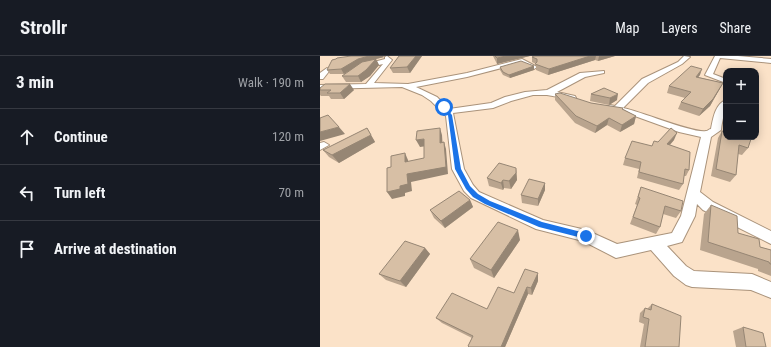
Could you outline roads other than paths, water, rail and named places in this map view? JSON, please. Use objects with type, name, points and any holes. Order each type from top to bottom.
[{"type":"street","points":[[723,80],[709,75],[718,56],[771,61]]},
{"type":"street","points":[[617,109],[646,81],[680,63],[688,57]]},
{"type":"street","points":[[354,71],[363,66],[388,59],[368,86]]},
{"type":"street","points":[[320,87],[338,83],[368,86],[408,86],[467,75],[532,59]]},
{"type":"street","points":[[522,61],[534,67]]},
{"type":"street","points":[[320,77],[327,70]]},
{"type":"street","points":[[550,92],[583,75],[602,72]]},
{"type":"street","points":[[408,86],[429,96],[450,115],[458,169],[468,188],[475,195],[541,225],[586,236],[616,251],[655,244],[677,238],[688,216],[706,135]]},
{"type":"street","points":[[447,112],[466,107],[489,107],[516,97],[541,91],[550,92],[580,101]]},
{"type":"street","points":[[600,107],[634,113],[682,130],[706,135],[716,130],[718,114],[725,104]]},
{"type":"street","points":[[694,194],[708,206],[771,238]]},
{"type":"street","points":[[655,244],[680,271],[692,279],[752,282],[771,290]]}]
